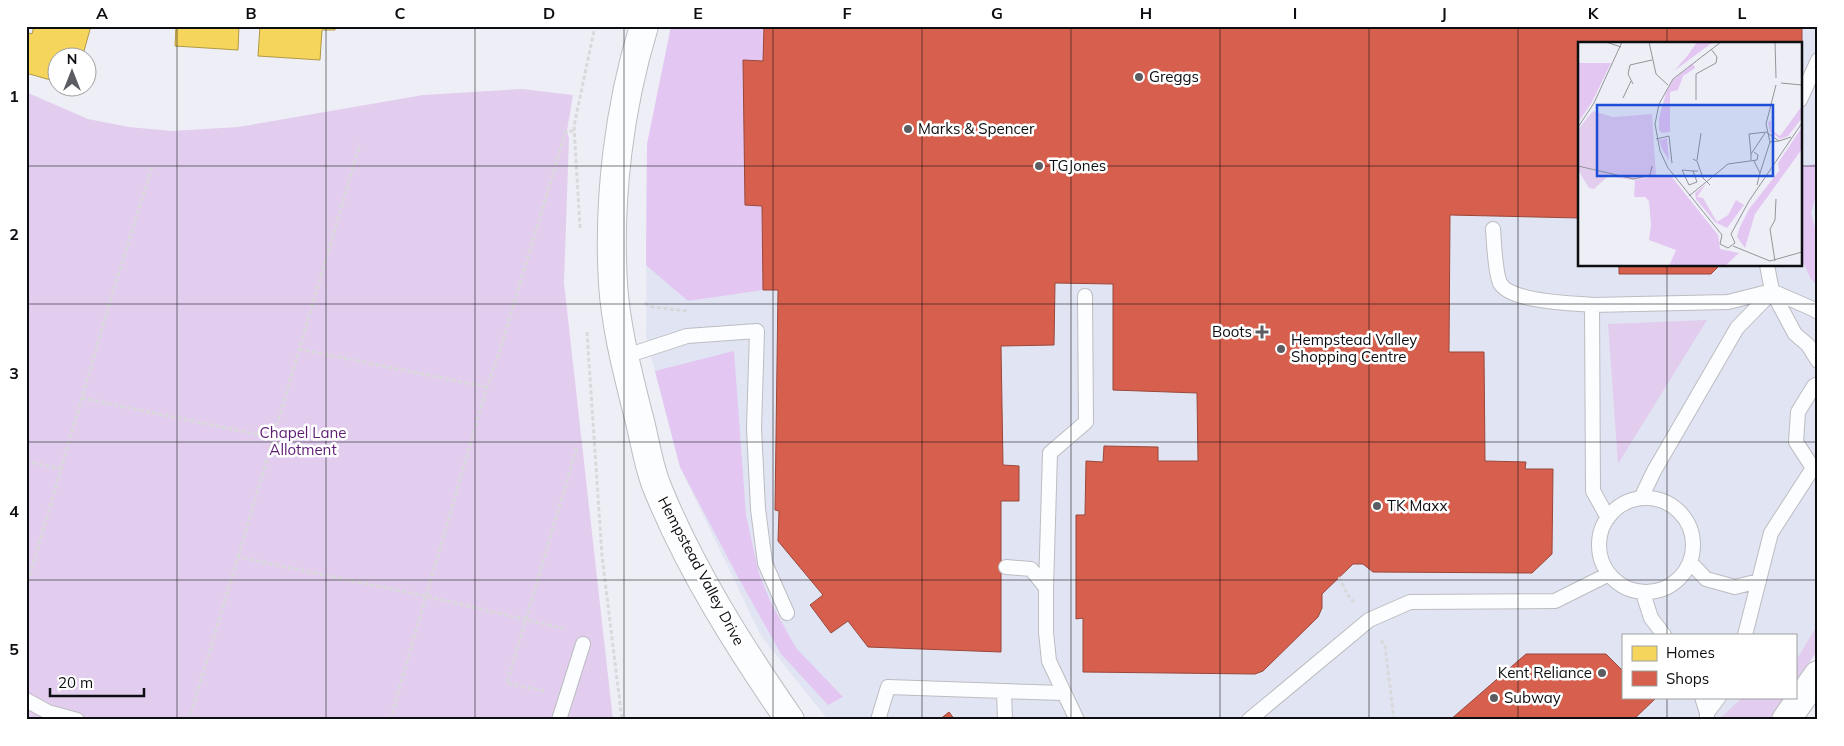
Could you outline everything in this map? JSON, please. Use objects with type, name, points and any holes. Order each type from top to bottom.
[{"type":"street","name":"Hempstead Valley Drive","points":[[644,26],[633,62],[612,202],[613,285],[623,357],[656,486],[714,600],[749,660],[790,720]]},
{"type":"street","points":[[1786,720],[1818,675]]},
{"type":"lane","points":[[1802,96],[1818,60]]},
{"type":"lane","points":[[1493,229],[1500,283],[1507,290],[1519,295],[1543,300],[1592,305],[1728,302],[1772,291],[1818,312]]},
{"type":"lane","points":[[1767,266],[1772,291],[1794,334],[1808,345],[1818,361]]},
{"type":"lane","points":[[1641,498],[1654,471],[1737,328],[1772,291]]},
{"type":"lane","points":[[1077,720],[1049,661],[1046,632],[1046,588],[1050,453],[1086,422],[1085,296]]},
{"type":"lane","points":[[1592,305],[1594,491],[1608,518]]},
{"type":"lane","points":[[623,357],[686,336],[757,330],[754,428],[758,509],[765,563],[787,613]]},
{"type":"lane","points":[[1745,634],[1771,534],[1814,468],[1796,442],[1798,412],[1816,385],[1818,367]]},
{"type":"lane","points":[[1641,498],[1651,498],[1667,503],[1676,508],[1689,524],[1694,544],[1691,563],[1677,582],[1662,590],[1643,593],[1627,589],[1616,582],[1605,569],[1600,555],[1599,538],[1608,518],[1625,503],[1641,498]]},
{"type":"lane","points":[[1691,563],[1706,579],[1735,587],[1759,581]]},
{"type":"lane","points":[[1006,567],[1031,569],[1046,588]]},
{"type":"lane","points":[[1249,720],[1369,620],[1410,602],[1555,601],[1609,574]]},
{"type":"lane","points":[[1643,593],[1652,618],[1663,634]]},
{"type":"lane","points":[[559,720],[583,644]]},
{"type":"lane","points":[[878,720],[888,687],[1063,693]]},
{"type":"lane","points":[[1004,691],[1005,720]]},
{"type":"lane","points":[[1702,698],[1707,717]]},
{"type":"lane","points":[[1707,717],[1718,698]]},
{"type":"lane","points":[[26,700],[48,712],[77,720]]},
{"type":"path","points":[[580,229],[574,126],[595,26]]},
{"type":"path","points":[[390,720],[487,387],[509,322],[565,134],[567,131],[574,131]]},
{"type":"path","points":[[189,720],[360,144]]},
{"type":"path","points":[[26,588],[112,295],[152,167]]},
{"type":"path","points":[[613,285],[652,307],[691,312]]},
{"type":"path","points":[[586,328],[602,556],[622,720]]},
{"type":"path","points":[[299,349],[487,387]]},
{"type":"path","points":[[82,398],[274,438]]},
{"type":"path","points":[[567,695],[507,683],[577,447]]},
{"type":"path","points":[[26,461],[61,470]]},
{"type":"path","points":[[238,557],[525,618],[567,629],[563,640],[583,644]]},
{"type":"shaded area","points":[[671,26],[764,26],[763,61],[745,205],[762,206],[763,290],[688,301],[646,265],[647,144]]},
{"type":"shaded area","name":"Hempstead Valley Shopping Centre","points":[[691,26],[1818,26],[1818,650],[1796,682],[1796,634],[1622,634],[1622,698],[1785,698],[1770,720],[828,720],[761,636],[680,467],[646,337],[647,144]]},
{"type":"shaded area","points":[[1818,163],[1818,188],[1811,213],[1818,241],[1818,286],[1811,279],[1802,260],[1802,167]]},
{"type":"shaded area","points":[[734,351],[746,515],[759,574],[772,605],[796,648],[843,697],[828,705],[781,654],[680,467],[655,371]]},
{"type":"green space","name":"Chapel Lane Allotment","points":[[522,89],[573,95],[567,131],[569,138],[564,283],[613,720],[26,720],[26,92],[88,119],[129,127],[172,131],[238,127],[423,95]]},
{"type":"green space","points":[[1707,320],[1618,464],[1608,324]]},
{"type":"green space","points":[[1818,624],[1818,650],[1796,681],[1796,660]]},
{"type":"green space","points":[[1742,698],[1784,698],[1770,720],[1718,720]]},
{"type":"building: Homes","points":[[34,26],[91,26],[85,48],[48,48],[48,79],[26,73],[26,32],[32,34]]},
{"type":"building: Homes","points":[[176,26],[239,26],[238,50],[175,46]]},
{"type":"building: Homes","points":[[260,26],[336,26],[335,30],[322,30],[320,60],[258,56]]},
{"type":"building: Shops","name":"Hempstead Valley Shopping Centre","points":[[764,26],[1802,26],[1802,42],[1578,42],[1578,218],[1450,215],[1449,352],[1484,352],[1485,461],[1526,462],[1525,469],[1553,469],[1552,554],[1532,573],[1373,572],[1363,564],[1353,564],[1322,594],[1322,608],[1318,617],[1263,671],[1255,674],[1083,672],[1083,618],[1076,619],[1076,515],[1085,515],[1086,461],[1103,462],[1104,446],[1158,447],[1158,461],[1198,461],[1197,393],[1113,390],[1113,284],[1055,283],[1054,345],[1001,346],[1003,465],[1019,466],[1019,501],[1001,501],[1001,652],[868,647],[848,621],[831,633],[810,605],[823,595],[778,541],[779,511],[775,510],[778,290],[763,290],[762,206],[745,205],[743,60],[763,61]]},
{"type":"building: Shops","points":[[1619,266],[1719,266],[1711,274],[1619,274]]},
{"type":"building: Shops","points":[[1526,654],[1606,654],[1622,670],[1622,698],[1656,698],[1633,720],[1450,720]]},
{"type":"building: Shops","points":[[949,712],[955,720],[939,720]]},
{"type":"place","name":"Greggs","points":[[1139,77]]},
{"type":"place","name":"Marks & Spencer","points":[[908,129]]},
{"type":"place","name":"TGJones","points":[[1039,166]]},
{"type":"place","name":"Boots","points":[[1262,332]]},
{"type":"place","name":"Hempstead Valley Shopping Centre","points":[[1281,349]]},
{"type":"place","name":"TK Maxx","points":[[1377,506]]},
{"type":"place","name":"Kent Reliance","points":[[1602,673]]},
{"type":"place","name":"Subway","points":[[1494,698]]}]
